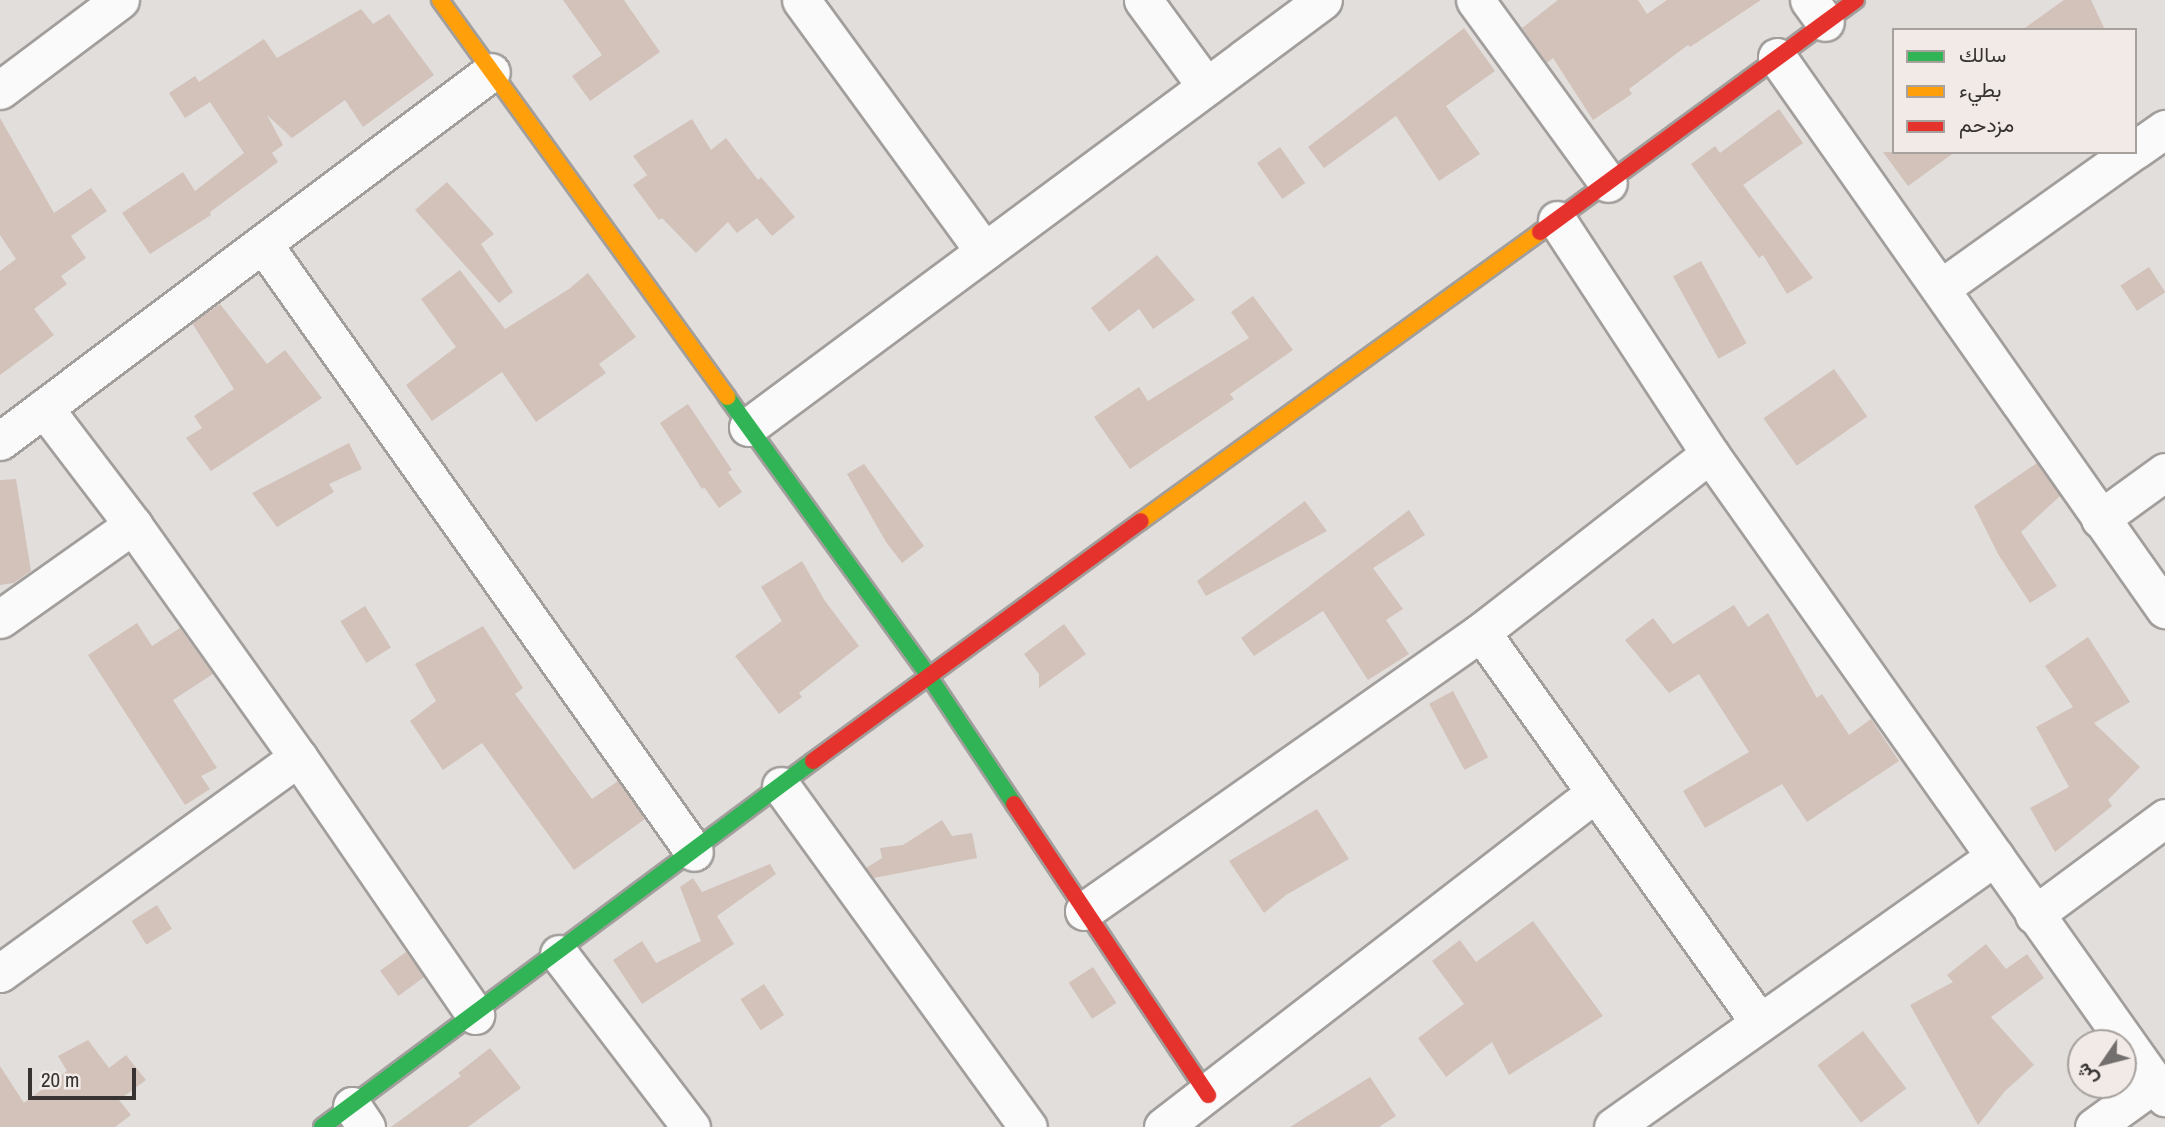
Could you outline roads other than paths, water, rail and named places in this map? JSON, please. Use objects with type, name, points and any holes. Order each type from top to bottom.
[{"type":"street","points":[[0,90],[80,12],[120,0]]},
{"type":"street","points":[[440,0],[928,675],[1208,1095]]},
{"type":"street","points":[[801,0],[984,251]]},
{"type":"street","points":[[1143,0],[1206,86]]},
{"type":"street","points":[[748,427],[1324,0]]},
{"type":"street","points":[[1475,0],[1608,183]]},
{"type":"street","points":[[322,1127],[359,1117],[475,1015],[928,675],[1608,183],[1777,57],[1817,11],[1856,0]]},
{"type":"street","points":[[1777,57],[2165,609]]},
{"type":"street","points":[[0,441],[491,72]]},
{"type":"street","points":[[2137,149],[2165,129]]},
{"type":"street","points":[[1941,288],[2130,154]]},
{"type":"street","points":[[1557,220],[1710,454],[2160,1090],[2094,1127]]},
{"type":"street","points":[[263,244],[694,852]]},
{"type":"street","points":[[44,408],[133,526],[298,757],[475,1015]]},
{"type":"street","points":[[1084,911],[1481,632],[1710,454]]},
{"type":"street","points":[[2100,519],[2165,472]]},
{"type":"street","points":[[0,619],[133,526]]},
{"type":"street","points":[[1481,632],[1760,1023]]},
{"type":"street","points":[[0,973],[298,757]]},
{"type":"street","points":[[781,786],[1028,1127]]},
{"type":"street","points":[[1163,1127],[1208,1095],[1595,793]]},
{"type":"street","points":[[2034,915],[2165,818]]},
{"type":"street","points":[[1613,1127],[1995,857]]},
{"type":"street","points":[[559,954],[691,1127]]}]
